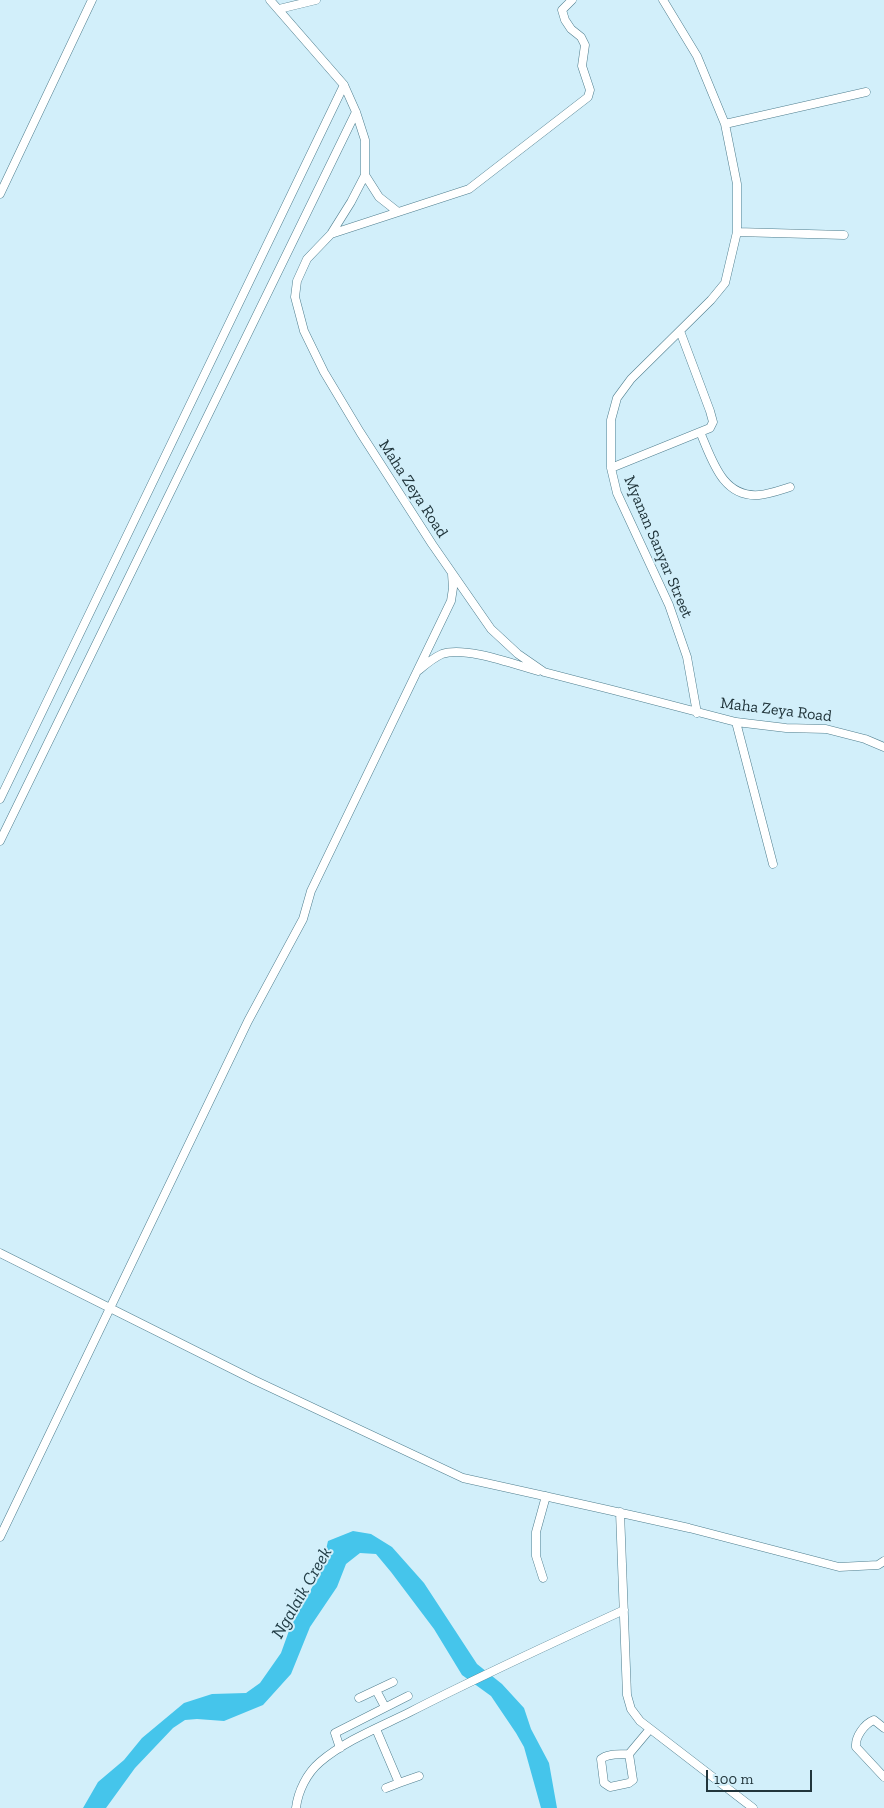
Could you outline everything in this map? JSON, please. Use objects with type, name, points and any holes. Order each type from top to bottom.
[{"type":"street","points":[[0,194],[92,0]]},
{"type":"street","name":"Maha Zeya Road","points":[[270,0],[280,9],[344,85],[356,112],[365,140],[365,175],[331,234],[306,259],[296,281],[295,297],[304,331],[324,372],[360,432],[452,574],[491,629],[518,654],[544,672],[736,722],[786,728],[826,729],[865,739],[884,747]]},
{"type":"street","points":[[280,9],[316,0]]},
{"type":"street","points":[[331,234],[469,189],[588,97],[590,90],[582,66],[585,45],[582,36],[571,29],[565,20],[562,10],[572,0]]},
{"type":"street","name":"Myanan Sanyar Street","points":[[662,0],[696,56],[725,124],[737,184],[736,232],[724,283],[711,300],[631,379],[617,398],[611,420],[611,468],[617,493],[669,605],[687,657],[697,713]]},
{"type":"street","points":[[0,799],[344,85]]},
{"type":"street","points":[[725,124],[866,92]]},
{"type":"street","points":[[0,841],[356,112]]},
{"type":"street","points":[[365,175],[380,197],[398,212]]},
{"type":"street","points":[[736,232],[844,235]]},
{"type":"street","points":[[611,468],[710,428],[713,422],[712,416],[680,331]]},
{"type":"street","points":[[700,432],[720,477],[729,487],[746,494],[758,495],[790,487]]},
{"type":"street","points":[[0,1537],[248,1022],[304,919],[311,891],[451,601],[453,588],[452,574]]},
{"type":"street","points":[[417,671],[442,654],[456,652],[468,653],[544,672]]},
{"type":"street","points":[[736,722],[773,864]]},
{"type":"street","points":[[0,1253],[254,1380],[463,1478],[690,1528],[839,1567],[878,1565],[884,1561]]},
{"type":"street","points":[[543,1578],[536,1556],[536,1532],[546,1496]]},
{"type":"street","points":[[620,1512],[628,1701],[631,1708],[640,1721],[753,1808]]},
{"type":"street","points":[[296,1808],[297,1798],[311,1772],[319,1763],[340,1748],[444,1694],[624,1610]]},
{"type":"street","points":[[359,1698],[392,1682]]},
{"type":"street","points":[[376,1690],[385,1707]]},
{"type":"street","points":[[340,1748],[335,1732],[408,1696]]},
{"type":"street","points":[[884,1728],[874,1720],[870,1721],[855,1742],[856,1747],[884,1777]]},
{"type":"street","points":[[376,1729],[399,1783]]},
{"type":"street","points":[[629,1754],[633,1780],[629,1783],[610,1787],[604,1783],[601,1759],[613,1755],[629,1754],[650,1729]]},
{"type":"street","points":[[386,1788],[419,1776]]},
{"type":"water","points":[[353,1531],[371,1534],[392,1547],[424,1583],[477,1664],[502,1684],[524,1708],[531,1729],[549,1763],[557,1808],[541,1808],[524,1747],[491,1696],[462,1675],[434,1629],[376,1554],[360,1553],[346,1564],[337,1587],[310,1627],[291,1674],[263,1705],[224,1721],[185,1720],[173,1728],[135,1768],[106,1808],[83,1808],[98,1782],[124,1760],[142,1738],[184,1703],[212,1694],[246,1693],[260,1683],[281,1653],[290,1628],[321,1571],[328,1541]]},
{"type":"water label","name":"Ngalaik Creek","points":[[302,1593]]}]
